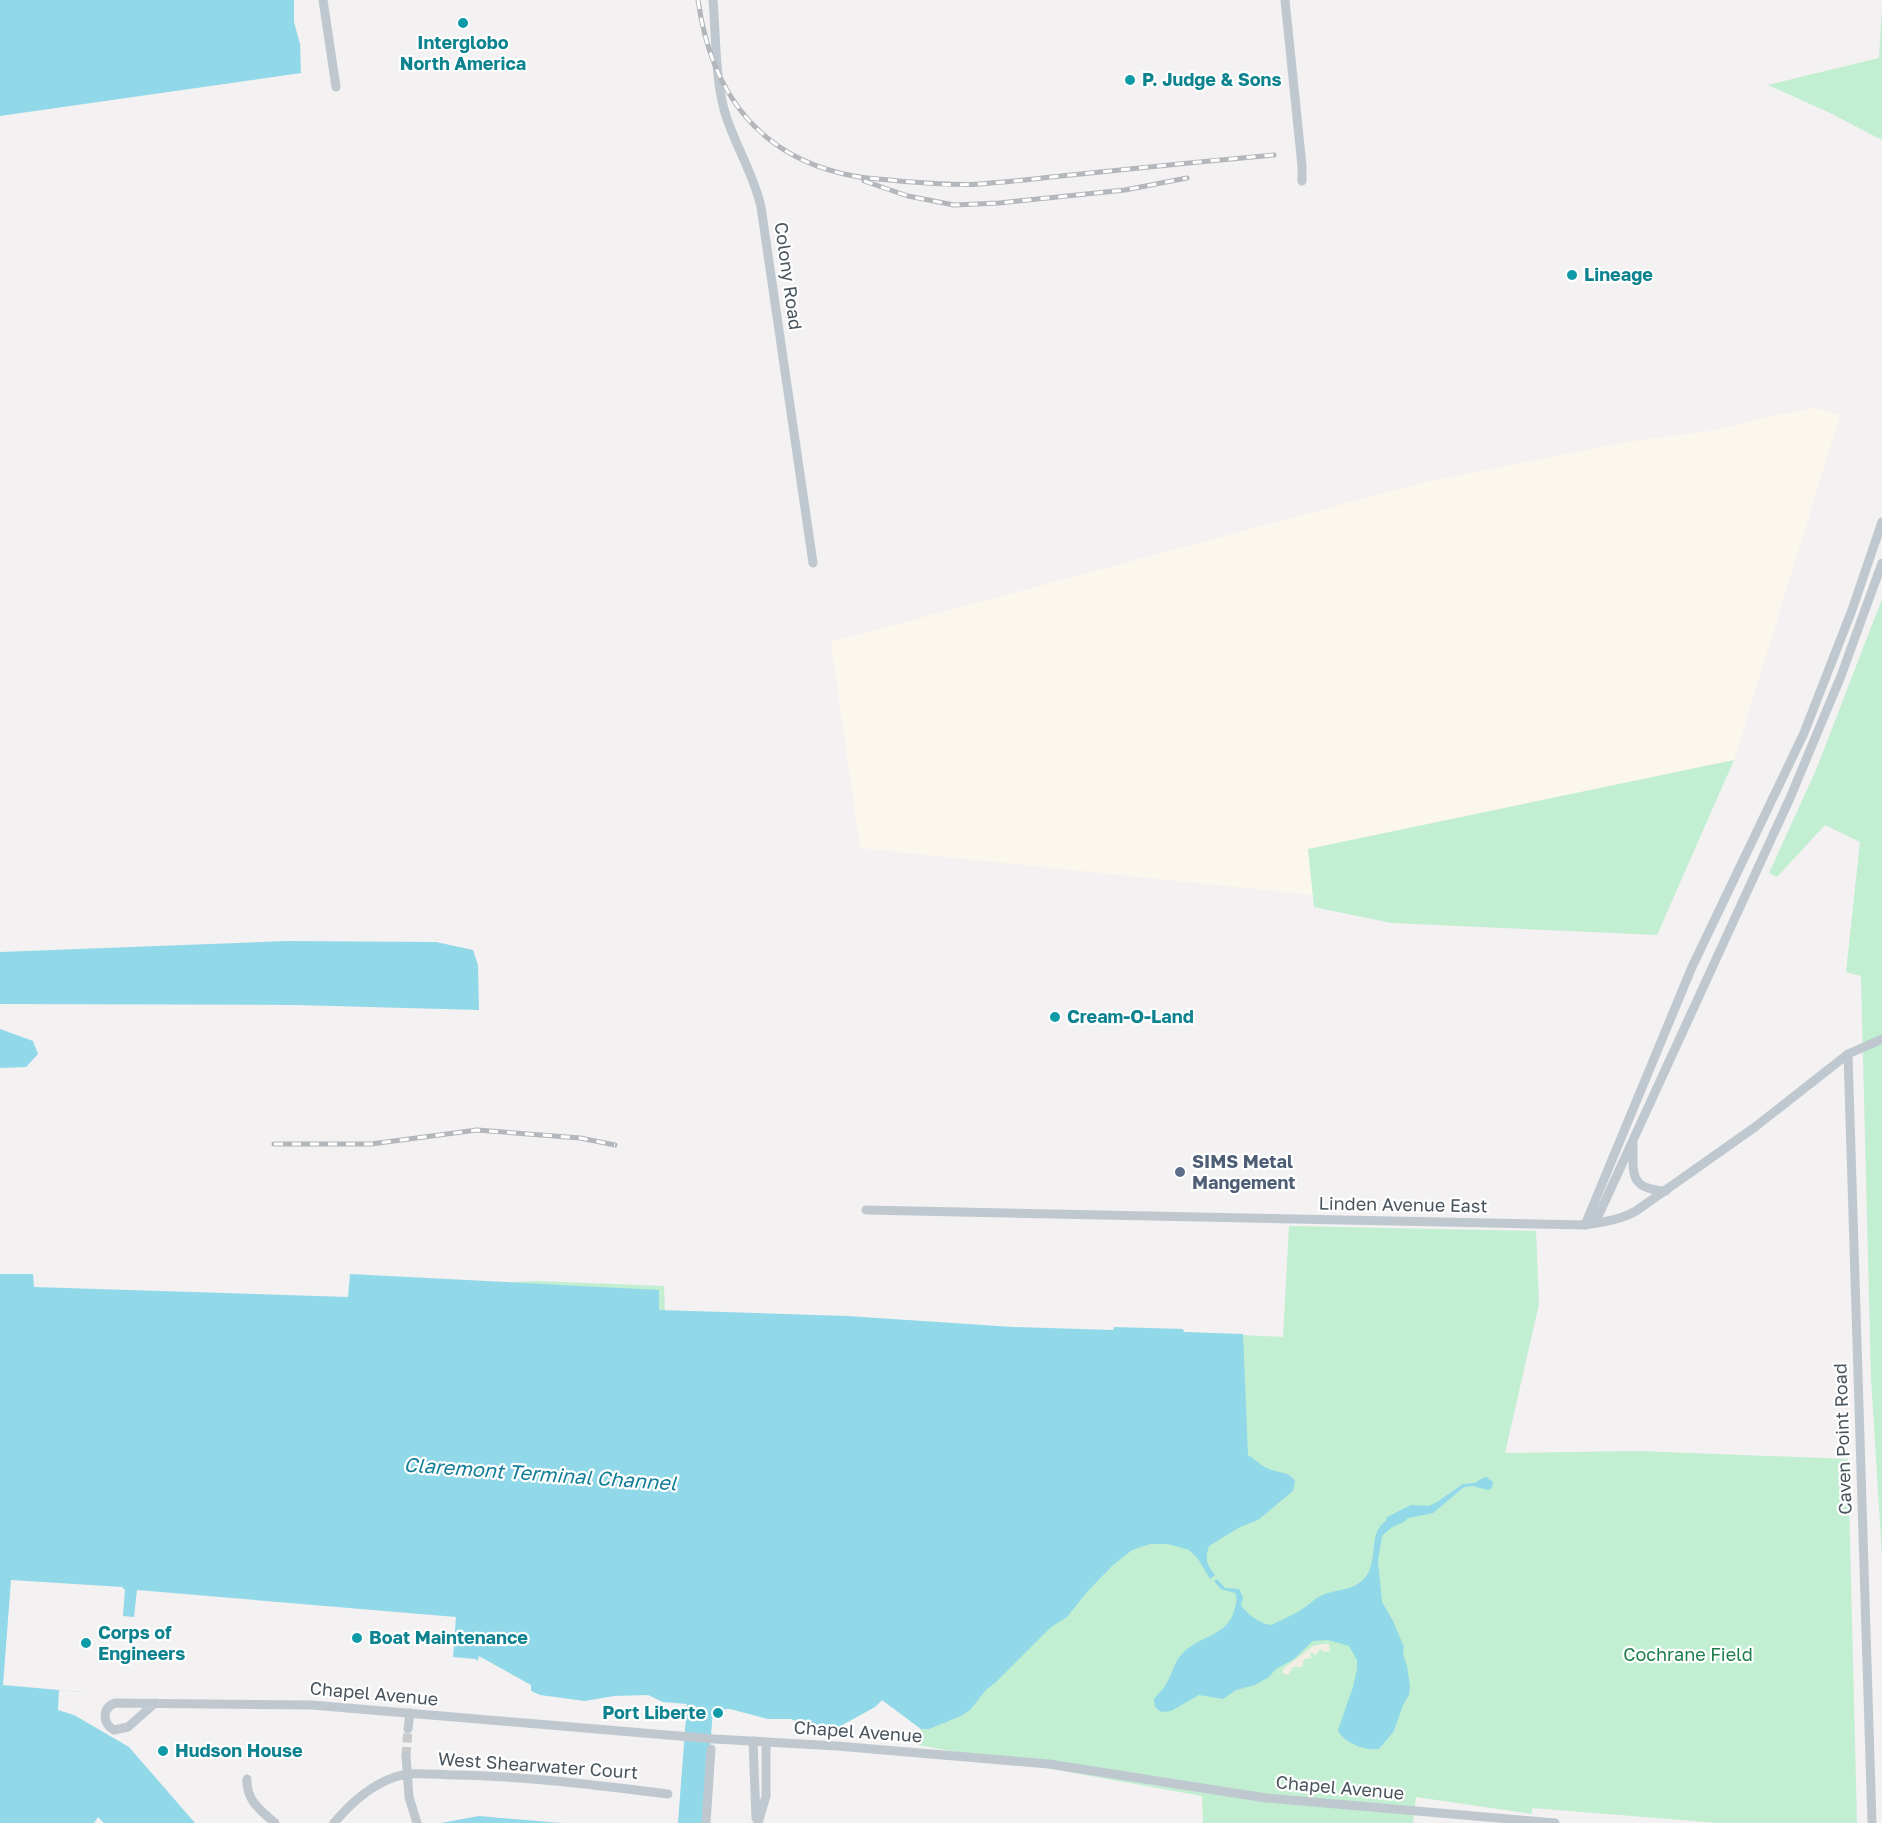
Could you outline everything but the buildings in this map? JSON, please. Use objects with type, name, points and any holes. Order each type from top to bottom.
[{"type":"street","points":[[323,0],[336,87]]},
{"type":"street","name":"Colony Road","points":[[713,0],[719,78],[725,114],[757,189],[761,207],[813,563]]},
{"type":"street","points":[[1285,0],[1302,181]]},
{"type":"street","points":[[1590,1224],[1692,967],[1804,733],[1852,610],[1882,522]]},
{"type":"street","points":[[1590,1224],[1633,1142],[1790,798],[1841,676],[1882,563]]},
{"type":"street","name":"Linden Avenue East","points":[[866,1210],[1590,1224],[1616,1220],[1630,1215],[1666,1191],[1755,1127],[1848,1054],[1882,1039]]},
{"type":"street","name":"Caven Point Road","points":[[1848,1054],[1872,1823]]},
{"type":"street","points":[[1633,1142],[1634,1172],[1637,1181],[1648,1190],[1666,1191]]},
{"type":"street","name":"Chapel Avenue","points":[[156,1703],[124,1729],[112,1729],[105,1721],[106,1710],[112,1704],[156,1703],[296,1704],[682,1736],[712,1744],[753,1741],[1049,1764],[1266,1798],[1555,1823]]},
{"type":"street","points":[[408,1729],[410,1713]]},
{"type":"street","points":[[753,1741],[757,1823]]},
{"type":"street","points":[[757,1823],[766,1796],[765,1742]]},
{"type":"street","points":[[706,1823],[712,1744]]},
{"type":"street","points":[[406,1756],[409,1797],[417,1823]]},
{"type":"street","points":[[334,1823],[351,1805],[375,1786],[393,1777],[406,1774]]},
{"type":"street","name":"West Shearwater Court","points":[[406,1774],[492,1776],[583,1783],[668,1794]]},
{"type":"street","points":[[247,1779],[247,1791],[251,1799],[275,1823]]},
{"type":"shaded area","points":[[1815,408],[1840,415],[1734,760],[1309,849],[1313,895],[860,848],[831,642],[1421,483],[1626,442],[1717,430]]},
{"type":"green space","points":[[1882,8],[1882,140],[1768,85],[1879,58]]},
{"type":"green space","points":[[1882,599],[1882,1556],[1871,1378],[1861,976],[1846,972],[1860,842],[1825,825],[1777,877],[1769,873],[1816,770]]},
{"type":"green space","points":[[1734,760],[1657,935],[1391,923],[1314,907],[1308,849]]},
{"type":"green space","name":"Cochrane Field","points":[[1289,1226],[1536,1231],[1539,1304],[1505,1453],[1639,1451],[1848,1459],[1857,1823],[1719,1823],[1532,1808],[1532,1814],[1416,1797],[1413,1823],[1203,1823],[1202,1796],[918,1745],[921,1729],[882,1700],[875,1707],[833,1730],[816,1730],[791,1719],[768,1719],[1183,1332],[1283,1337]]},
{"type":"green space","points":[[510,1282],[664,1286],[665,1311]]},
{"type":"sand","points":[[1329,1644],[1330,1651],[1324,1652],[1320,1649],[1315,1656],[1312,1652],[1310,1654],[1312,1658],[1304,1659],[1302,1667],[1293,1667],[1288,1675],[1282,1673],[1283,1669],[1313,1646]]},
{"type":"water","points":[[0,0],[294,0],[294,22],[300,44],[301,73],[0,116]]},
{"type":"water","points":[[287,941],[436,942],[473,950],[478,965],[479,1010],[297,1005],[0,1004],[0,952]]},
{"type":"water","points":[[0,1029],[33,1041],[38,1054],[26,1067],[0,1068]]},
{"type":"water","name":"Claremont Terminal Channel","points":[[0,1274],[33,1274],[34,1287],[348,1297],[350,1274],[659,1290],[659,1310],[847,1316],[1013,1327],[1113,1330],[1114,1327],[1183,1329],[1184,1332],[1243,1334],[1248,1455],[1266,1468],[1287,1474],[1295,1481],[1293,1491],[1258,1520],[1240,1527],[1209,1546],[1207,1561],[1215,1575],[1210,1579],[1198,1559],[1189,1550],[1168,1544],[1150,1544],[1132,1550],[1112,1566],[1067,1617],[1051,1627],[986,1690],[970,1710],[929,1729],[921,1729],[882,1700],[875,1707],[833,1730],[816,1730],[791,1719],[768,1719],[730,1709],[713,1710],[704,1823],[678,1823],[687,1704],[663,1702],[648,1695],[614,1696],[585,1701],[540,1695],[475,1659],[453,1657],[456,1617],[137,1590],[134,1617],[123,1616],[125,1590],[122,1587],[11,1580],[3,1685],[81,1692],[74,1715],[129,1747],[195,1823],[104,1823],[98,1817],[94,1823],[0,1823]]},
{"type":"water","points":[[1486,1477],[1493,1482],[1492,1488],[1488,1490],[1472,1486],[1464,1487],[1433,1513],[1408,1518],[1382,1536],[1378,1561],[1382,1602],[1404,1647],[1403,1654],[1410,1686],[1409,1695],[1394,1731],[1379,1749],[1368,1749],[1356,1745],[1345,1739],[1338,1730],[1353,1687],[1357,1660],[1349,1646],[1328,1640],[1313,1641],[1294,1659],[1276,1669],[1269,1677],[1255,1685],[1236,1690],[1223,1699],[1199,1695],[1171,1711],[1161,1712],[1155,1707],[1154,1699],[1165,1686],[1181,1655],[1225,1626],[1230,1620],[1236,1602],[1235,1593],[1221,1589],[1214,1581],[1217,1579],[1225,1588],[1239,1589],[1243,1597],[1241,1605],[1258,1621],[1271,1625],[1300,1611],[1320,1596],[1352,1587],[1362,1580],[1370,1568],[1377,1532],[1387,1517],[1411,1505],[1429,1506],[1463,1484],[1475,1483]]},
{"type":"water","points":[[479,1816],[561,1823],[441,1823]]},
{"type":"pier","points":[[479,1656],[531,1685],[531,1691],[529,1693],[522,1690],[477,1663]]},
{"type":"pier","points":[[59,1690],[81,1692],[74,1715],[58,1710]]},
{"type":"tunnel","points":[[406,1756],[408,1729]]},
{"type":"railway","points":[[698,0],[704,33],[714,64],[728,91],[745,116],[766,137],[791,154],[820,167],[865,178],[970,185],[1274,155]]},
{"type":"railway","points":[[864,181],[908,196],[954,205],[999,203],[1125,190],[1187,178]]},
{"type":"railway","points":[[274,1144],[371,1144],[477,1130],[580,1138],[615,1145]]},
{"type":"place","name":"Interglobo North America","points":[[463,23]]},
{"type":"place","name":"P. Judge & Sons","points":[[1130,80]]},
{"type":"place","name":"Lineage","points":[[1572,275]]},
{"type":"place","name":"Cream-O-Land","points":[[1055,1017]]},
{"type":"place","name":"SIMS Metal Mangement","points":[[1180,1172]]},
{"type":"place","name":"Boat Maintenance","points":[[357,1638]]},
{"type":"place","name":"Corps of Engineers","points":[[86,1643]]},
{"type":"place","name":"Port Liberte","points":[[718,1713]]},
{"type":"place","name":"Hudson House","points":[[163,1751]]}]
